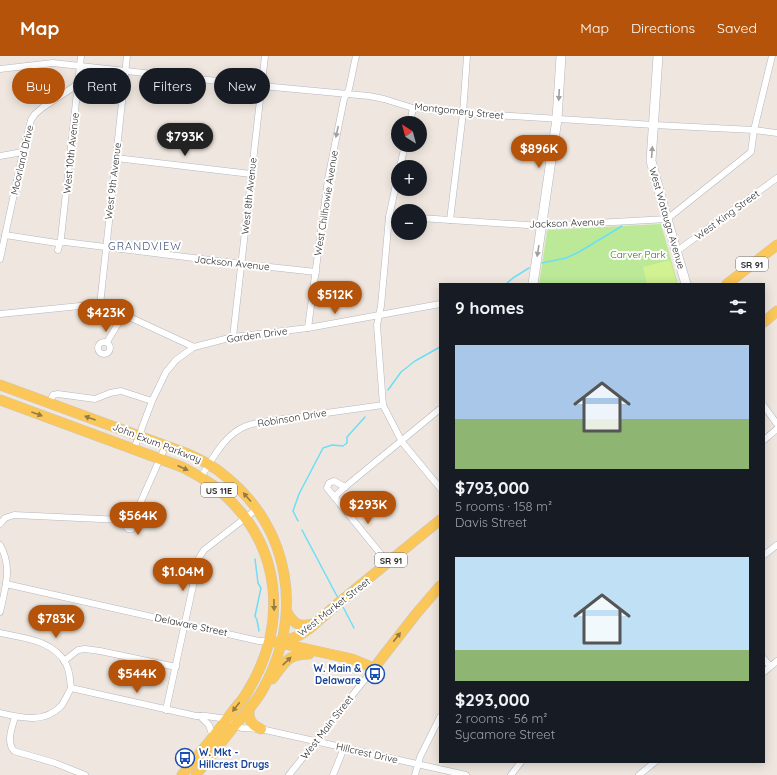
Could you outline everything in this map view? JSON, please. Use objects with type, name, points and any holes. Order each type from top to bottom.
[{"type":"main road","points":[[533,283],[557,119],[561,56]]},
{"type":"main road","name":"West Watauga Avenue","points":[[658,56],[652,161],[686,283]]},
{"type":"main road","name":"SR 91","points":[[728,283],[777,245]]},
{"type":"main road","points":[[765,321],[777,311]]},
{"type":"main road","name":"John Exum Parkway","points":[[0,385],[166,445],[209,464],[235,484],[257,509],[276,542],[283,565],[287,612],[281,643],[272,671],[263,689],[250,707]]},
{"type":"main road","name":"John Exum Parkway","points":[[0,400],[182,467],[201,477],[219,490],[230,500],[245,518],[267,560],[272,578],[274,615],[270,641],[257,673],[231,722]]},
{"type":"main road","name":"West Market Street","points":[[281,643],[300,635],[439,521]]},
{"type":"main road","name":"West Main Street","points":[[374,668],[439,587]]},
{"type":"main road","points":[[287,612],[295,623],[306,626],[314,624]]},
{"type":"main road","points":[[300,635],[297,643],[303,649]]},
{"type":"main road","name":"Delaware Street","points":[[270,641],[322,654],[352,659],[374,668]]},
{"type":"main road","points":[[263,689],[286,661],[292,656],[297,654],[322,654]]},
{"type":"main road","points":[[250,707],[248,714],[251,722],[254,726],[262,729]]},
{"type":"main road","name":"US 11E","points":[[182,775],[213,738],[250,707]]},
{"type":"main road","name":"US 11E","points":[[196,775],[231,722]]},
{"type":"street","name":"West 10th Avenue","points":[[80,68],[81,56]]},
{"type":"street","name":"West 9th Avenue","points":[[125,68],[127,56]]},
{"type":"street","name":"West 8th Avenue","points":[[264,68],[265,56]]},
{"type":"street","name":"West Chilhowie Avenue","points":[[308,328],[328,178],[344,99],[347,94],[356,56]]},
{"type":"street","points":[[450,220],[463,113],[467,56]]},
{"type":"street","points":[[667,219],[751,152],[754,130],[772,56]]},
{"type":"street","name":"Montgomery Street","points":[[0,69],[46,62],[107,68]]},
{"type":"street","name":"Montgomery Street","points":[[131,71],[214,80]]},
{"type":"street","name":"Moorland Drive","points":[[0,259],[31,120],[35,114],[73,87]]},
{"type":"street","name":"Montgomery Street","points":[[270,87],[384,99],[413,108],[463,113],[754,130],[777,133]]},
{"type":"street","name":"West 10th Avenue","points":[[58,250],[76,104]]},
{"type":"street","name":"West 9th Avenue","points":[[100,305],[122,104]]},
{"type":"street","name":"West 8th Avenue","points":[[233,337],[260,104]]},
{"type":"street","points":[[411,116],[413,108]]},
{"type":"street","points":[[0,156],[23,152]]},
{"type":"street","points":[[116,158],[251,174]]},
{"type":"street","name":"West King Street","points":[[677,251],[777,178]]},
{"type":"street","points":[[394,196],[389,217],[377,325],[383,405],[402,442],[439,487]]},
{"type":"street","name":"Jackson Avenue","points":[[427,218],[542,226],[667,219]]},
{"type":"street","name":"Jackson Avenue","points":[[5,235],[60,243],[316,272]]},
{"type":"street","name":"Garden Drive","points":[[134,449],[152,401],[166,372],[176,360],[194,347],[233,337],[308,328],[439,304]]},
{"type":"street","points":[[0,314],[100,305],[124,314],[194,347]]},
{"type":"street","points":[[107,342],[124,314]]},
{"type":"street","points":[[49,403],[53,395],[58,394],[94,399],[110,393],[121,391],[152,401]]},
{"type":"street","name":"Robinson Drive","points":[[201,477],[225,442],[234,432],[247,425],[383,405]]},
{"type":"street","points":[[765,407],[777,424]]},
{"type":"street","points":[[334,497],[439,410]]},
{"type":"street","points":[[765,439],[777,430]]},
{"type":"street","points":[[0,524],[5,518],[14,514],[122,520],[134,514],[161,459],[166,445]]},
{"type":"street","points":[[345,487],[334,481],[329,483],[327,488],[388,563]]},
{"type":"street","points":[[166,710],[200,558],[204,550],[257,509]]},
{"type":"street","points":[[122,520],[128,529],[132,529],[137,524],[137,519],[134,514]]},
{"type":"street","points":[[0,545],[7,560],[8,572],[0,612]]},
{"type":"street","points":[[765,555],[777,545]]},
{"type":"street","name":"Delaware Street","points":[[6,584],[258,641],[270,641]]},
{"type":"street","points":[[0,633],[51,646],[60,654],[67,664],[71,688],[62,704],[53,712],[43,717],[15,717],[0,713]]},
{"type":"street","points":[[64,661],[78,650],[85,649],[176,667]]},
{"type":"street","points":[[765,660],[770,666]]},
{"type":"street","points":[[765,671],[777,661]]},
{"type":"street","name":"West Main Street","points":[[289,775],[374,668]]},
{"type":"street","name":"Hillcrest Drive","points":[[71,688],[166,710],[206,716],[231,722],[242,728],[262,729],[466,775]]},
{"type":"street","points":[[200,716],[209,725],[213,738]]},
{"type":"street","points":[[15,717],[9,740],[10,746],[14,751],[55,763],[85,775]]},
{"type":"street","points":[[415,775],[420,757],[439,719]]},
{"type":"street","points":[[334,775],[344,748]]},
{"type":"street","points":[[511,775],[520,763]]},
{"type":"street","points":[[639,775],[654,763]]},
{"type":"green space","name":"Carver Park","points":[[661,224],[678,283],[539,283],[548,230]]},
{"type":"green space","points":[[670,260],[677,283],[647,283],[643,267]]},
{"type":"waterway","points":[[542,263],[566,258],[579,252],[622,226]]},
{"type":"waterway","points":[[507,283],[529,268]]},
{"type":"waterway","points":[[388,390],[401,372],[415,361],[439,348]]},
{"type":"waterway","points":[[298,521],[293,511],[299,494],[323,448],[332,445],[343,446],[347,443],[347,437],[365,417]]},
{"type":"waterway","points":[[302,530],[338,598]]},
{"type":"waterway","points":[[255,559],[258,583],[261,588],[255,616],[259,631]]},
{"type":"waterway","points":[[342,605],[354,628]]},
{"type":"place","name":"W. Main & Delaware","points":[[375,674]]},
{"type":"place","name":"W. Mkt - Hillcrest Drugs","points":[[185,758]]},
{"type":"district","name":"GRANDVIEW","points":[[145,246]]}]
